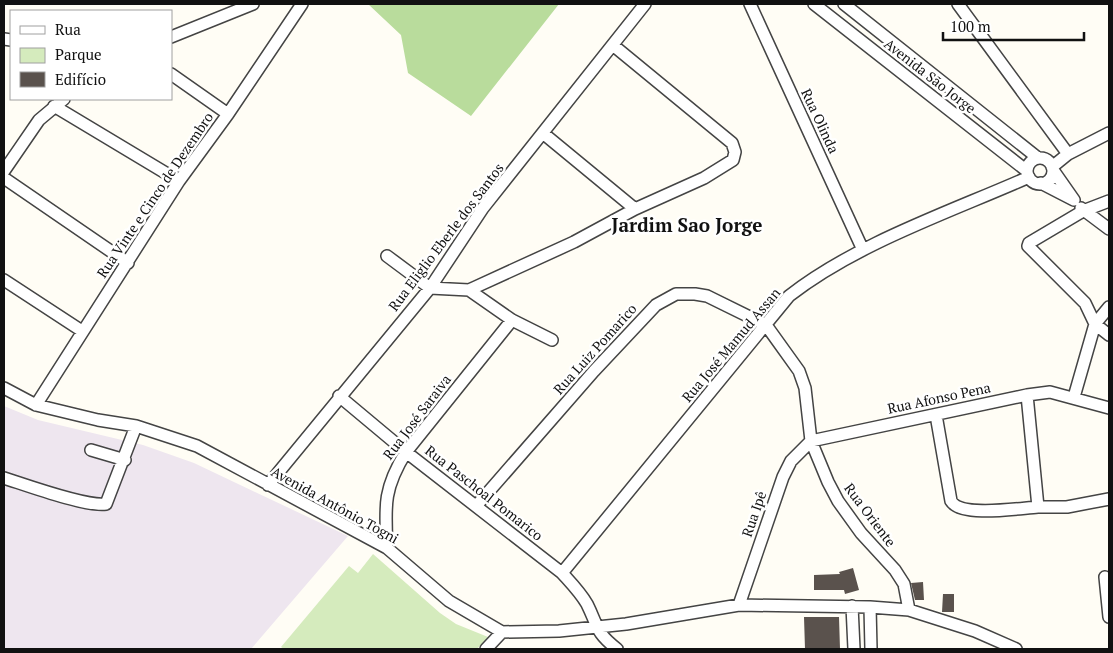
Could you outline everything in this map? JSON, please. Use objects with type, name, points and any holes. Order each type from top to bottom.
[{"type":"street","points":[[172,37],[253,4]]},
{"type":"street","name":"Rua Vinte e Cinco de Dezembro","points":[[36,405],[179,181],[228,114],[302,4]]},
{"type":"street","name":"Rua Eliglio Eberle dos Santos","points":[[268,485],[339,396],[430,288],[483,208],[614,46],[645,4]]},
{"type":"street","name":"Rua Olinda","points":[[750,4],[863,250]]},
{"type":"street","name":"Avenida São Jorge","points":[[814,4],[1028,174],[1034,182],[1041,183],[1074,200]]},
{"type":"street","name":"Avenida São Jorge","points":[[844,4],[1038,158],[1048,161],[1074,200]]},
{"type":"street","points":[[958,4],[1068,154]]},
{"type":"street","points":[[387,256],[430,288],[470,290],[574,242],[635,209],[704,178],[733,160],[735,152],[732,142],[614,46]]},
{"type":"street","points":[[172,75],[228,114]]},
{"type":"street","points":[[4,171],[39,120],[63,100]]},
{"type":"street","points":[[54,106],[179,181]]},
{"type":"street","points":[[1041,183],[1051,178],[1052,169],[1068,154],[1109,133]]},
{"type":"street","points":[[544,134],[635,209]]},
{"type":"street","points":[[1028,174],[1031,162],[1038,158]]},
{"type":"street","name":"Rua José Mamud Assan","points":[[562,573],[789,296],[796,290],[821,273],[863,250],[1028,174]]},
{"type":"street","points":[[4,178],[128,263]]},
{"type":"street","points":[[1074,200],[1083,211],[1109,229]]},
{"type":"street","points":[[1109,201],[1083,211],[1029,243],[1029,248],[1085,303],[1095,324],[1109,335]]},
{"type":"street","points":[[4,280],[82,331]]},
{"type":"street","points":[[470,290],[512,320],[552,340]]},
{"type":"street","name":"Rua Luiz Pomarico","points":[[477,505],[594,371],[656,305],[666,297],[684,293],[707,296],[766,325]]},
{"type":"street","points":[[1074,397],[1095,324],[1109,307]]},
{"type":"street","name":"Rua José Saraiva","points":[[387,548],[387,494],[395,470],[406,452],[512,320]]},
{"type":"street","name":"Rua Oriente","points":[[766,325],[802,380],[811,440],[838,501],[861,533],[895,570],[904,584],[909,610]]},
{"type":"street","name":"Avenida Antônio Togni","points":[[4,388],[36,405],[98,420],[136,426],[197,446],[387,548],[449,601],[502,632]]},
{"type":"street","name":"Rua Afonso Pena","points":[[811,440],[1027,395],[1050,392],[1109,408]]},
{"type":"street","points":[[1027,395],[1038,507]]},
{"type":"street","name":"Rua Paschoal Pomarico","points":[[339,396],[406,452],[477,505],[562,573],[577,588],[587,604],[602,638],[617,649]]},
{"type":"street","points":[[936,415],[951,502],[955,507],[971,511],[1066,507],[1109,499]]},
{"type":"street","points":[[4,478],[53,494],[104,505],[108,501],[125,460],[136,426]]},
{"type":"street","name":"Rua Ipê","points":[[739,605],[782,477],[791,461],[811,440]]},
{"type":"street","points":[[91,450],[125,460]]},
{"type":"street","points":[[1105,577],[1109,617]]},
{"type":"street","points":[[486,649],[502,632],[559,631],[626,624],[739,605],[870,606],[909,610],[975,631],[1012,648]]},
{"type":"street","points":[[852,606],[854,649]]},
{"type":"street","points":[[870,606],[871,649]]},
{"type":"shaded area","points":[[4,406],[38,420],[143,445],[194,463],[348,536],[251,649],[4,649]]},
{"type":"green space","points":[[368,4],[559,4],[471,116],[408,73],[401,35]]},
{"type":"green space","points":[[373,554],[440,613],[456,624],[488,637],[477,649],[284,649],[281,647],[349,566],[358,573]]},
{"type":"building","points":[[853,568],[859,590],[845,594],[844,590],[814,590],[814,575],[840,574],[839,572]]},
{"type":"building","points":[[923,582],[924,600],[915,600],[911,583]]},
{"type":"building","points":[[943,594],[954,594],[954,612],[942,612]]},
{"type":"building","points":[[804,617],[839,617],[840,649],[805,649]]},
{"type":"district","name":"Jardim Sao Jorge","points":[[687,225]]}]
